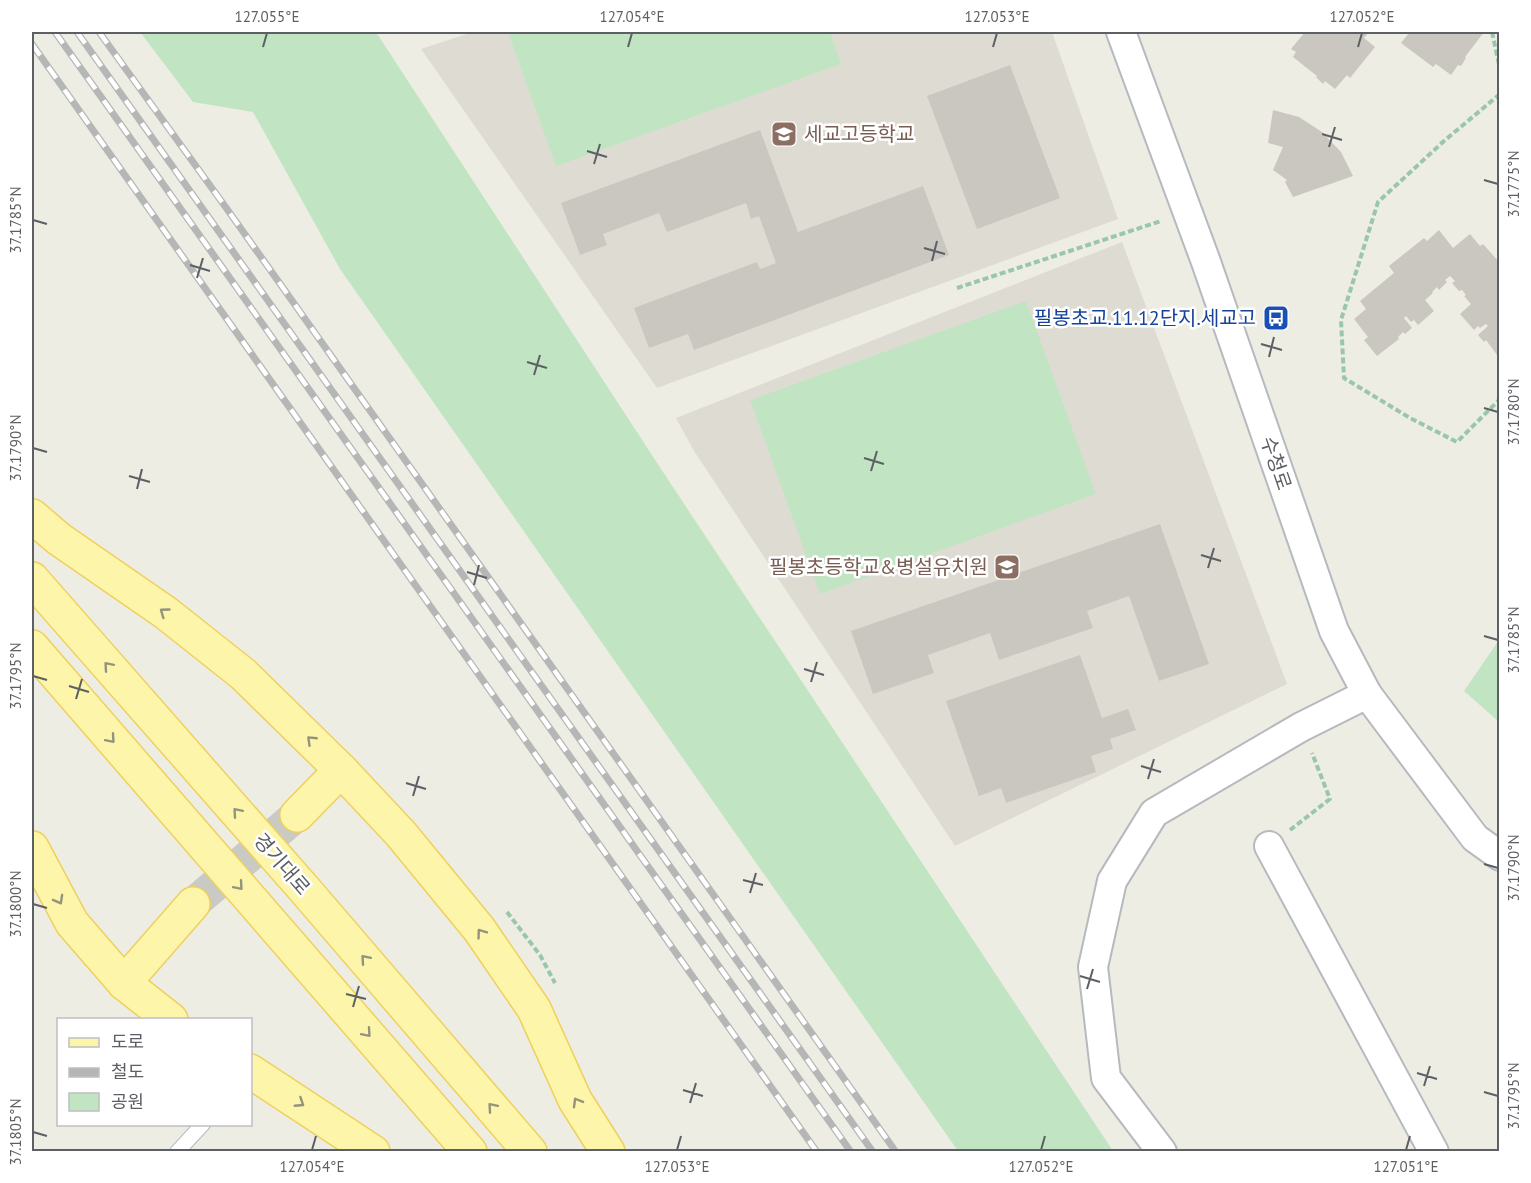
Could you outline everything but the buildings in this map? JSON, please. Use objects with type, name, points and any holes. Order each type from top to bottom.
[{"type":"main road","points":[[32,516],[59,539],[166,613],[243,674],[341,770],[401,834],[479,929],[534,1009],[575,1100],[609,1152]]},
{"type":"main road","name":"경기대로","points":[[32,579],[305,890],[530,1152]]},
{"type":"main road","points":[[32,647],[470,1152]]},
{"type":"main road","points":[[297,815],[341,770]]},
{"type":"main road","points":[[32,848],[72,923],[124,983],[168,1018]]},
{"type":"main road","points":[[124,983],[193,904]]},
{"type":"main road","points":[[252,1072],[373,1152]]},
{"type":"street","name":"수청로","points":[[1121,32],[1188,212],[1334,631],[1367,694],[1474,838],[1500,856]]},
{"type":"street","points":[[1162,1152],[1106,1078],[1093,967],[1112,880],[1154,813],[1301,727],[1367,694]]},
{"type":"street","points":[[1269,846],[1434,1152]]},
{"type":"lane","points":[[177,1152],[202,1126]]},
{"type":"path","points":[[1492,32],[1500,69]]},
{"type":"path","points":[[1500,94],[1444,141],[1378,202],[1341,320],[1344,378],[1410,418],[1458,442],[1500,399]]},
{"type":"path","points":[[957,288],[1188,212]]},
{"type":"path","points":[[1269,846],[1330,799],[1301,727]]},
{"type":"shaded area","name":"세교고등학교","points":[[473,32],[1052,32],[1118,219],[657,388],[421,49]]},
{"type":"shaded area","name":"필봉초등학교&병설유치원","points":[[1122,242],[1287,684],[955,846],[694,451],[676,418]]},
{"type":"green space","points":[[140,32],[376,32],[665,475],[1113,1151],[958,1151],[340,269],[253,112],[193,102]]},
{"type":"green space","points":[[519,32],[830,32],[841,64],[556,166],[509,35]]},
{"type":"green space","points":[[1026,301],[1096,494],[820,594],[750,400]]},
{"type":"green space","points":[[1499,640],[1499,722],[1464,691]]},
{"type":"tunnel","points":[[193,904],[297,815]]},
{"type":"railway","points":[[55,32],[851,1152]]},
{"type":"railway","points":[[77,32],[873,1152]]},
{"type":"railway","points":[[99,32],[896,1152]]},
{"type":"railway","points":[[32,44],[817,1152]]},
{"type":"place","name":"세교고등학교","points":[[784,134]]},
{"type":"place","name":"필봉초교.11.12단지.세교고","points":[[1276,318]]},
{"type":"place","name":"필봉초등학교&병설유치원","points":[[1007,567]]}]
